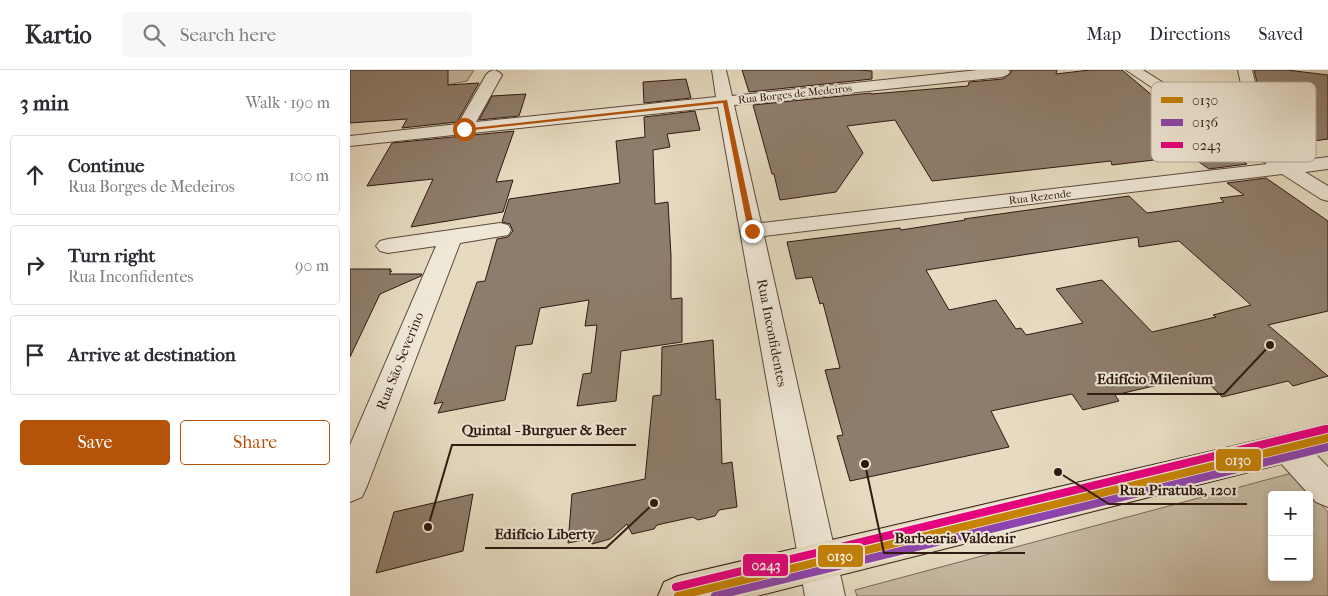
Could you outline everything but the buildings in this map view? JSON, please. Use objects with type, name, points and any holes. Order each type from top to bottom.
[{"type":"main road","points":[[678,596],[822,579],[1328,438]]},
{"type":"street","name":"Rua Inconfidentes","points":[[719,70],[822,579]]},
{"type":"street","points":[[1133,70],[1152,82]]},
{"type":"street","name":"Rua Borges de Medeiros","points":[[350,141],[1002,72]]},
{"type":"street","points":[[464,129],[494,75]]},
{"type":"street","points":[[1277,162],[1328,195]]},
{"type":"street","name":"Rua Rezende","points":[[752,231],[1328,163]]},
{"type":"street","points":[[388,246],[500,230]]},
{"type":"street","name":"Rua São Severino","points":[[350,486],[451,237]]},
{"type":"street","points":[[1288,448],[1328,490]]},
{"type":"shaded area","points":[[422,70],[474,70],[467,81],[421,90]]},
{"type":"shaded area","points":[[1292,473],[1309,491],[1268,491],[1268,581],[1313,581],[1313,496],[1328,512],[1328,596],[857,596],[855,590]]},
{"type":"transit line","name":"0243","points":[[676,587],[1326,429]]},
{"type":"transit line","name":"0130","points":[[678,596],[1328,438]]},
{"type":"transit line","name":"0136","points":[[715,596],[1328,447]]},
{"type":"place","name":"Edifício Milenium","points":[[1270,345]]},
{"type":"place","name":"Barbearia Valdenir","points":[[865,464]]},
{"type":"place","name":"Rua Piratuba, 1201","points":[[1058,472]]},
{"type":"place","name":"Edifício Liberty","points":[[654,503]]},
{"type":"place","name":"Quintal - Burguer & Beer","points":[[428,527]]},
{"type":"route","points":[[464,129],[725,101],[752,231]]}]
